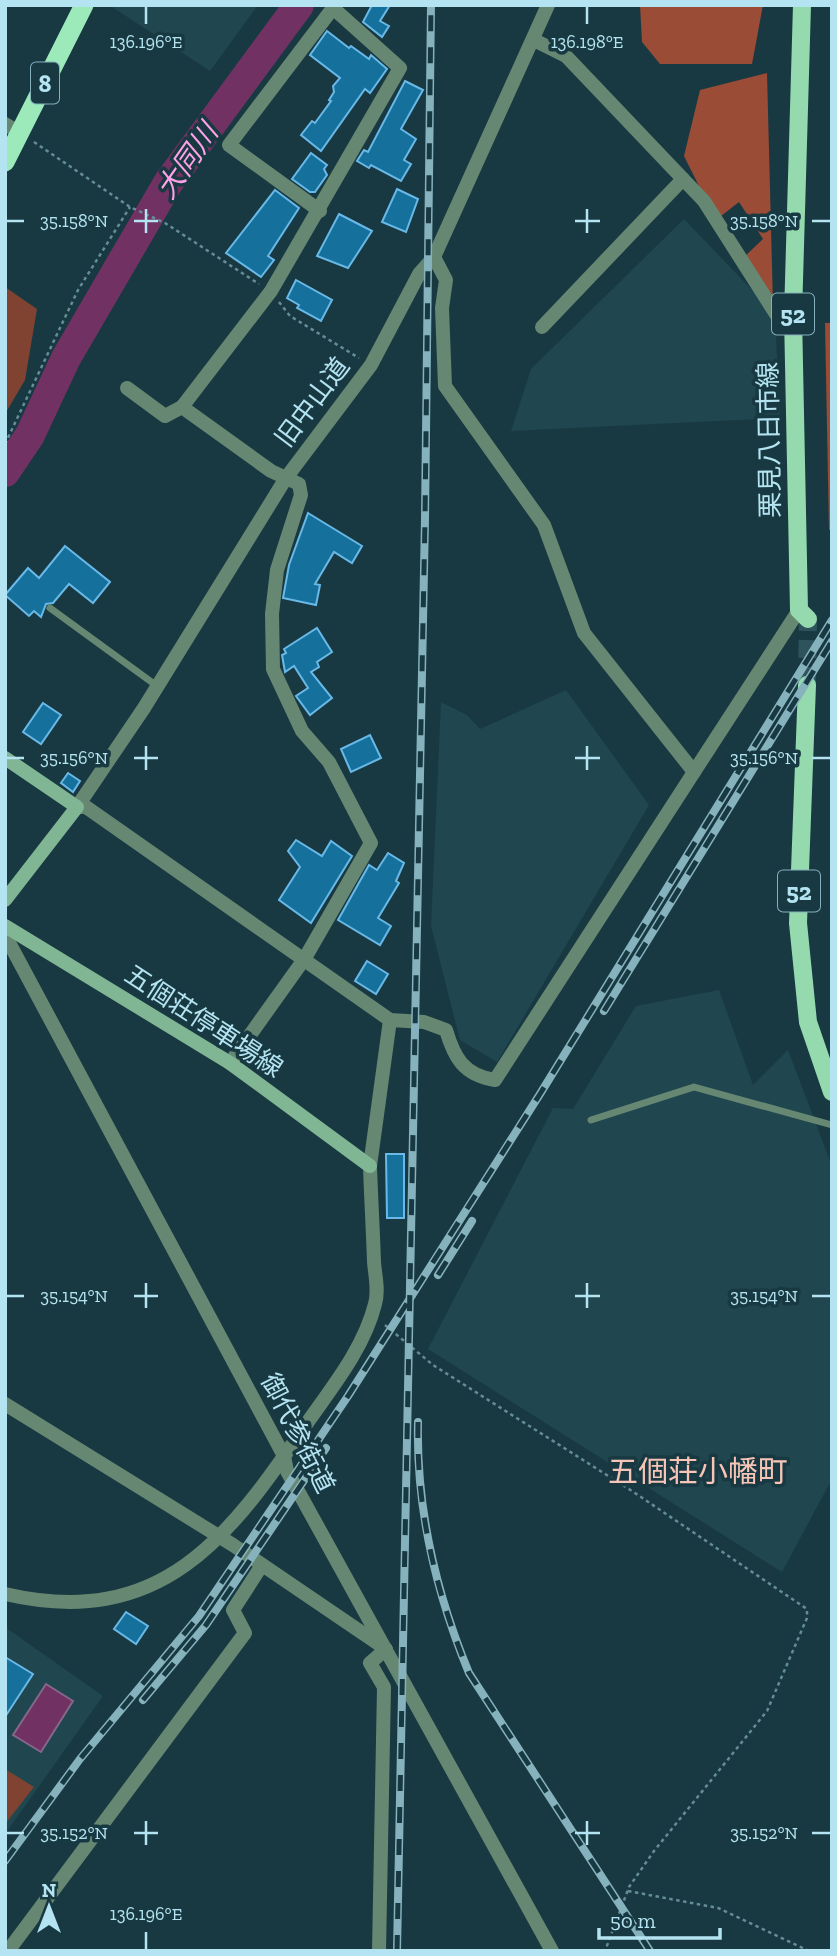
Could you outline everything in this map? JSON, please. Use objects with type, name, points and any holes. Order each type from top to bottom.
[{"type":"highway","name":"8","points":[[5,162],[13,128],[84,5]]},
{"type":"main road","name":"栗見八日市線","points":[[802,5],[794,327],[803,615]]},
{"type":"main road","name":"52","points":[[807,685],[798,923],[808,1022],[832,1092]]},
{"type":"main road","points":[[5,758],[77,807],[5,900]]},
{"type":"main road","name":"五個荘停車場線","points":[[5,926],[230,1063],[370,1166]]},
{"type":"street","points":[[127,388],[165,416],[182,407],[271,291],[320,211],[400,68],[333,7],[229,145],[320,211]]},
{"type":"street","name":"旧中山道","points":[[77,807],[157,686],[286,478],[371,365],[419,274],[435,257],[534,40],[543,7]]},
{"type":"street","points":[[534,40],[566,56],[704,201],[781,321],[794,327]]},
{"type":"street","points":[[542,327],[683,179]]},
{"type":"street","points":[[435,257],[446,280],[442,308],[445,386],[544,525],[584,633],[694,772]]},
{"type":"street","points":[[182,407],[286,478],[299,484],[301,495],[277,570],[272,614],[273,669],[302,731],[329,762],[371,843],[305,958],[230,1063]]},
{"type":"street","points":[[77,807],[86,807],[390,1020],[438,1025],[446,1030],[451,1052],[461,1064],[484,1079],[495,1080],[694,772],[803,615]]},
{"type":"street","name":"御代参街道","points":[[5,935],[284,1456],[287,1471],[552,1951]]},
{"type":"street","points":[[5,1594],[37,1601],[63,1602],[143,1589],[173,1575],[219,1539],[250,1504],[366,1334],[376,1300],[370,1166],[390,1020]]},
{"type":"street","points":[[5,1404],[262,1565],[386,1649],[370,1663],[384,1688],[379,1951]]},
{"type":"street","points":[[8,1951],[245,1633],[233,1609],[262,1565]]},
{"type":"lane","points":[[50,608],[157,686]]},
{"type":"lane","points":[[591,1121],[694,1087],[832,1125]]},
{"type":"path","points":[[13,128],[132,208],[164,223]]},
{"type":"path","points":[[5,444],[78,290],[132,208]]},
{"type":"path","points":[[372,1314],[433,1365],[632,1490],[807,1609],[807,1618],[767,1711],[654,1851],[628,1891],[605,1951]]},
{"type":"path","points":[[628,1891],[718,1908],[809,1951]]},
{"type":"shaded area","points":[[109,5],[258,5],[210,71]]},
{"type":"shaded area","points":[[640,5],[763,5],[752,64],[660,64],[642,42]]},
{"type":"shaded area","points":[[767,73],[773,305],[742,259],[763,239],[739,202],[716,220],[684,156],[700,90]]},
{"type":"shaded area","points":[[684,219],[775,314],[780,418],[511,431],[531,369]]},
{"type":"shaded area","points":[[5,287],[37,309],[25,380],[5,414]]},
{"type":"shaded area","points":[[825,323],[832,323],[832,530],[829,530]]},
{"type":"shaded area","points":[[566,690],[649,805],[497,1062],[460,1040],[431,926],[441,702],[467,715],[480,729]]},
{"type":"shaded area","points":[[719,990],[753,1085],[788,1050],[832,1166],[832,1479],[782,1572],[428,1349],[553,1108],[573,1109],[636,1006]]},
{"type":"shaded area","points":[[5,1627],[103,1696],[5,1834]]},
{"type":"shaded area","points":[[46,1684],[73,1701],[41,1752],[13,1735]]},
{"type":"shaded area","points":[[5,1769],[34,1787],[5,1824]]},
{"type":"building","points":[[372,5],[390,5],[380,21],[389,26],[382,37],[363,22]]},
{"type":"building","points":[[327,31],[369,59],[371,55],[387,69],[370,93],[365,89],[321,151],[301,135],[312,121],[315,123],[331,101],[329,100],[334,92],[333,86],[340,78],[310,55]]},
{"type":"building","points":[[405,81],[423,90],[401,129],[416,139],[404,160],[411,164],[401,181],[371,165],[369,168],[357,161],[364,150],[368,152]]},
{"type":"building","points":[[311,153],[327,165],[324,169],[327,175],[315,192],[310,192],[292,179]]},
{"type":"building","points":[[397,189],[418,199],[406,232],[382,222]]},
{"type":"building","points":[[275,190],[299,208],[268,256],[274,260],[261,277],[226,253]]},
{"type":"building","points":[[339,214],[372,231],[348,268],[317,256]]},
{"type":"building","points":[[296,280],[332,300],[321,321],[297,308],[299,305],[287,298]]},
{"type":"building","points":[[308,513],[362,546],[352,563],[334,552],[315,584],[320,585],[316,605],[283,598],[289,565]]},
{"type":"building","points":[[65,546],[110,582],[93,603],[69,584],[53,603],[46,604],[41,617],[34,611],[29,616],[5,595],[28,568],[39,578]]},
{"type":"building","points":[[317,628],[332,652],[317,662],[319,667],[311,672],[332,698],[310,715],[296,696],[308,688],[294,666],[285,672],[282,655],[286,653],[284,649]]},
{"type":"building","points":[[43,703],[61,715],[41,744],[23,732]]},
{"type":"building","points":[[370,735],[381,758],[351,772],[341,749]]},
{"type":"building","points":[[68,773],[80,781],[73,792],[61,783]]},
{"type":"building","points":[[296,840],[322,856],[331,841],[352,856],[311,923],[279,900],[300,867],[288,851]]},
{"type":"building","points":[[388,853],[404,863],[396,881],[399,883],[378,918],[391,926],[380,945],[338,920],[369,865],[377,870]]},
{"type":"building","points":[[367,961],[388,974],[376,994],[355,981]]},
{"type":"building","points":[[386,1154],[404,1154],[404,1218],[387,1218]]},
{"type":"building","points":[[126,1612],[148,1626],[136,1644],[114,1629]]},
{"type":"building","points":[[5,1657],[33,1674],[5,1717]]},
{"type":"waterway","name":"大同川","points":[[5,472],[30,435],[66,358],[168,183],[299,5]]},
{"type":"tunnel","points":[[807,685],[808,619]]},
{"type":"railway","points":[[397,1951],[425,519],[431,5]]},
{"type":"railway","points":[[5,1861],[80,1759],[199,1616],[348,1396],[540,1094],[832,620]]},
{"type":"railway","points":[[604,1011],[832,641]]},
{"type":"railway","points":[[438,1275],[472,1221]]},
{"type":"railway","points":[[418,1422],[420,1487],[430,1550],[447,1612],[469,1673],[650,1951]]},
{"type":"railway","points":[[143,1700],[206,1625],[326,1448]]},
{"type":"district","name":"五個荘小幡町","points":[[698,1472]]}]
